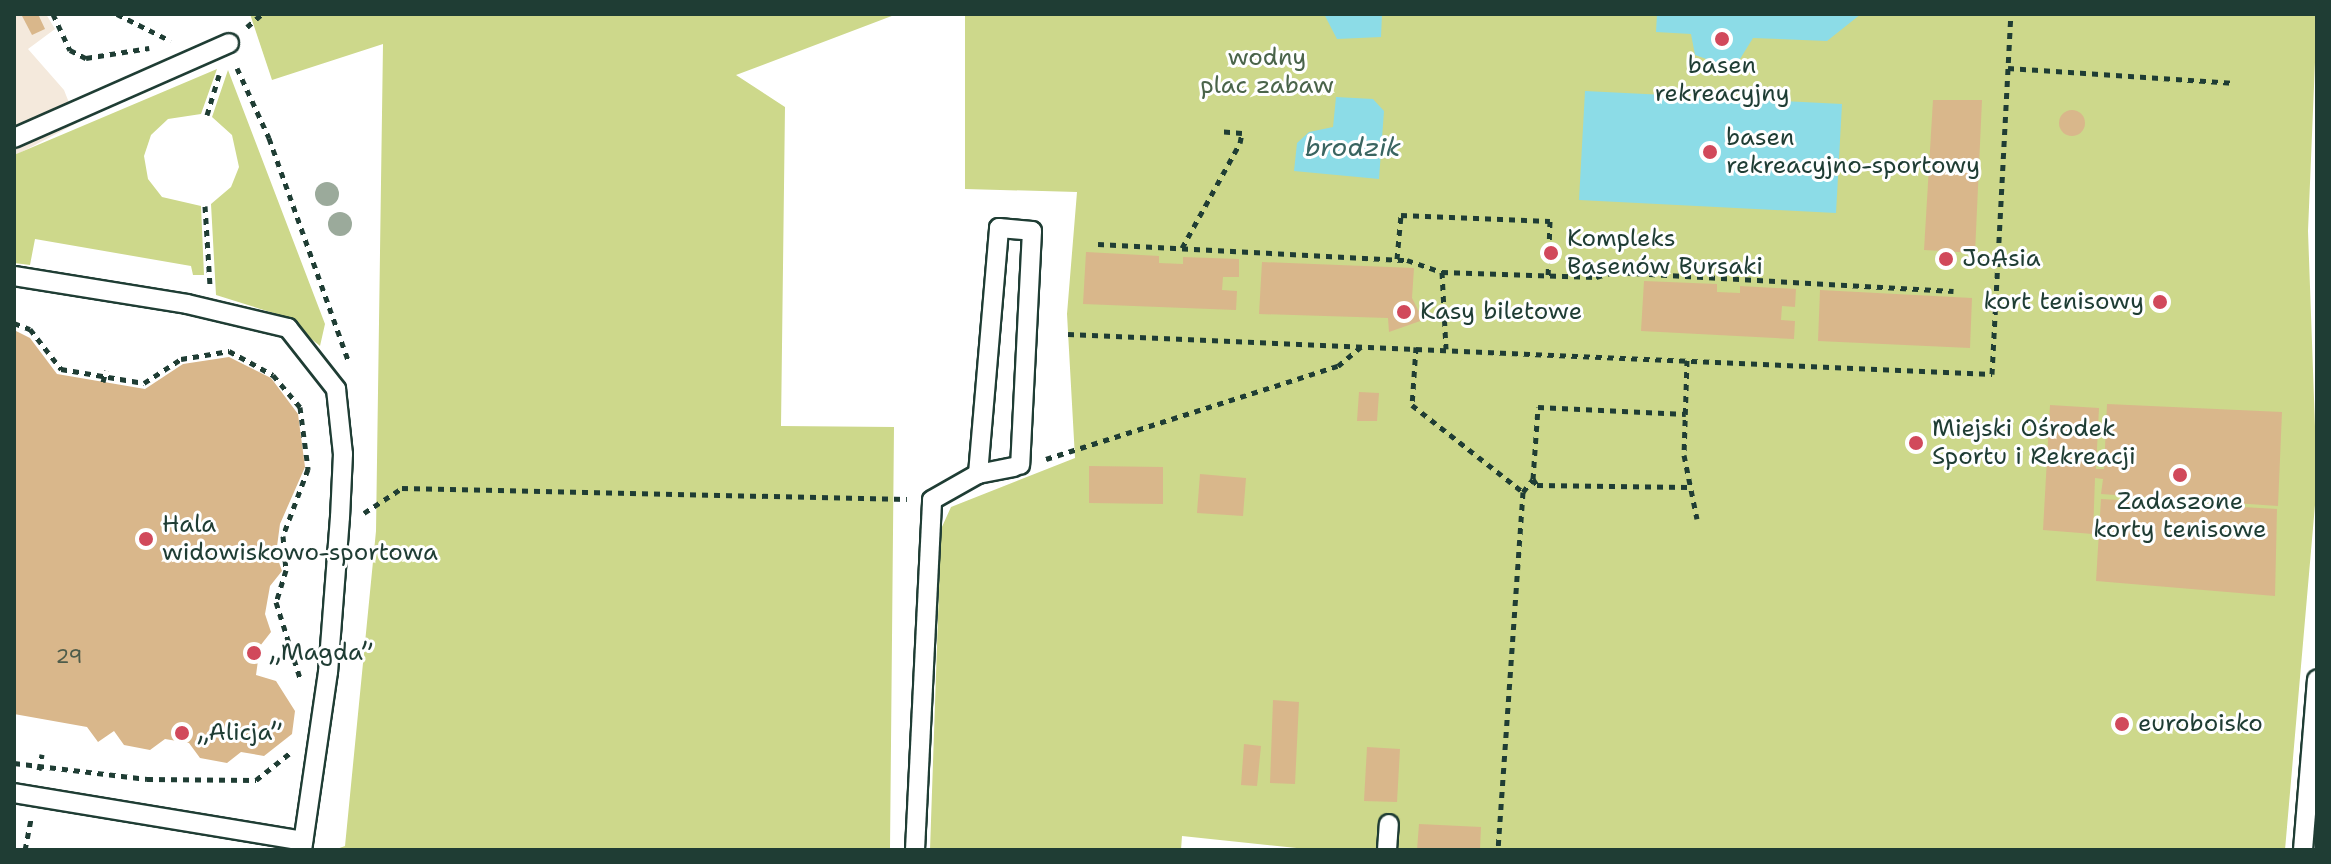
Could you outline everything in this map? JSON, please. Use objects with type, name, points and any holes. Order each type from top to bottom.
[{"type":"lane","points":[[14,138],[229,43]]},
{"type":"lane","points":[[915,850],[932,500],[978,474],[1017,466],[1032,231],[999,228],[978,474]]},
{"type":"lane","points":[[14,276],[211,309],[288,328],[336,389],[343,454],[328,672],[303,846],[14,793]]},
{"type":"lane","points":[[2303,850],[2317,680]]},
{"type":"lane","points":[[1387,850],[1389,824]]},
{"type":"path","points":[[53,14],[70,50],[86,58],[175,44],[117,14]]},
{"type":"path","points":[[1068,334],[1992,374],[2011,14]]},
{"type":"path","points":[[2008,68],[2231,83]]},
{"type":"path","points":[[1182,248],[1240,143],[1242,133],[1221,131]]},
{"type":"path","points":[[205,206],[211,309]]},
{"type":"path","points":[[1397,259],[1401,215],[1550,221],[1548,277]]},
{"type":"path","points":[[1098,244],[1397,259],[1442,272],[1548,277],[1613,272],[1953,291]]},
{"type":"path","points":[[1442,272],[1446,349]]},
{"type":"path","points":[[14,323],[30,329],[61,369],[104,380],[144,383],[181,359],[229,351],[273,375],[300,407],[308,469],[283,536],[286,570],[276,602],[305,689]]},
{"type":"path","points":[[1017,466],[1338,366],[1363,345]]},
{"type":"path","points":[[1416,347],[1412,405],[1523,492]]},
{"type":"path","points":[[1687,360],[1688,487],[1697,519]]},
{"type":"path","points":[[104,380],[106,370]]},
{"type":"path","points":[[1498,850],[1523,492],[1533,479],[1538,407],[1686,414]]},
{"type":"path","points":[[1533,479],[1537,485],[1688,487]]},
{"type":"path","points":[[364,513],[402,488],[932,500]]},
{"type":"path","points":[[14,763],[147,779],[256,780],[291,752],[294,739]]},
{"type":"shaded area","points":[[14,14],[46,14],[55,29],[28,49],[64,90],[77,123],[14,156]]},
{"type":"green space","points":[[250,14],[897,14],[736,75],[785,107],[781,426],[894,427],[890,850],[334,850],[345,846],[376,531],[383,44],[272,80]]},
{"type":"green space","name":"wodny plac zabaw","points":[[965,14],[2317,14],[2308,231],[2317,482],[2285,850],[1316,850],[1182,836],[1181,850],[930,850],[941,529],[951,507],[1075,458],[1067,314],[1077,192],[965,189]]},
{"type":"green space","points":[[217,69],[201,114],[168,119],[151,135],[144,156],[148,179],[162,197],[201,206],[204,275],[193,275],[191,266],[35,239],[30,265],[14,263],[14,155]]},
{"type":"green space","points":[[228,70],[325,324],[320,346],[283,316],[216,295],[211,204],[231,187],[239,167],[232,135],[212,117]]},
{"type":"water","points":[[1324,14],[1382,14],[1381,37],[1337,39]]},
{"type":"water","name":"basen rekreacyjny","points":[[1657,14],[1861,14],[1827,41],[1753,38],[1740,59],[1723,65],[1695,55],[1691,34],[1656,32]]},
{"type":"water","name":"basen rekreacyjno-sportowy","points":[[1585,91],[1842,104],[1836,213],[1579,200]]},
{"type":"water","name":"brodzik","points":[[1336,97],[1373,99],[1384,111],[1379,179],[1294,171],[1297,143],[1309,132],[1333,127]]},
{"type":"building","points":[[21,14],[38,14],[45,29],[32,35]]},
{"type":"building","points":[[1933,100],[1982,100],[1975,253],[1924,250]]},
{"type":"building","points":[[2072,110],[2081,114],[2085,123],[2081,132],[2072,136],[2063,132],[2059,123],[2063,114]]},
{"type":"building","points":[[1086,252],[1159,256],[1159,263],[1183,264],[1183,257],[1239,259],[1239,277],[1223,277],[1222,290],[1237,291],[1236,310],[1083,304]]},
{"type":"building","points":[[1262,262],[1414,268],[1412,298],[1423,320],[1389,332],[1388,318],[1259,314]]},
{"type":"building","points":[[1644,281],[1717,284],[1717,292],[1740,293],[1740,286],[1796,289],[1795,307],[1782,306],[1781,320],[1795,321],[1794,339],[1641,331]]},
{"type":"building","points":[[1820,290],[1972,298],[1970,348],[1818,341]]},
{"type":"building","name":"Hala widowiskowo-sportowa","points":[[14,330],[30,338],[57,374],[145,389],[183,364],[229,357],[271,378],[298,414],[305,467],[280,524],[276,554],[282,571],[270,586],[265,614],[271,632],[260,646],[256,675],[276,681],[295,711],[292,734],[264,756],[241,752],[227,763],[200,758],[189,743],[165,739],[150,750],[124,745],[114,731],[98,742],[87,727],[14,714]]},
{"type":"building","points":[[1359,392],[1379,393],[1377,421],[1357,421]]},
{"type":"building","points":[[2107,404],[2282,412],[2278,506],[2101,494],[2103,479],[2095,478],[2093,534],[2043,530],[2050,405],[2099,408],[2096,469],[2104,469]]},
{"type":"building","points":[[1089,466],[1163,467],[1163,504],[1089,503]]},
{"type":"building","points":[[1200,474],[1246,478],[1243,516],[1197,513]]},
{"type":"building","points":[[2101,499],[2277,509],[2275,596],[2096,581]]},
{"type":"building","points":[[1273,700],[1299,702],[1295,784],[1270,783]]},
{"type":"building","points":[[1244,744],[1261,746],[1257,786],[1241,785]]},
{"type":"building","points":[[1367,747],[1400,749],[1397,802],[1364,801]]},
{"type":"building","points":[[1419,824],[1481,827],[1480,850],[1417,850]]},
{"type":"place","name":"basen rekreacyjny","points":[[1722,39]]},
{"type":"place","name":"basen rekreacyjno-sportowy","points":[[1710,152]]},
{"type":"place","name":"Kompleks Basenów Bursaki","points":[[1551,253]]},
{"type":"place","name":"JoAsia","points":[[1946,259]]},
{"type":"place","name":"kort tenisowy","points":[[2160,302]]},
{"type":"place","name":"Kasy biletowe","points":[[1404,312]]},
{"type":"place","name":"Miejski Ośrodek Sportu i Rekreacji","points":[[1916,443]]},
{"type":"place","name":"Zadaszone korty tenisowe","points":[[2180,475]]},
{"type":"place","name":"Hala widowiskowo-sportowa","points":[[146,539]]},
{"type":"place","name":"„Magda”","points":[[254,653]]},
{"type":"place","name":"euroboisko","points":[[2122,724]]},
{"type":"place","name":"„Alicja”","points":[[182,733]]}]
